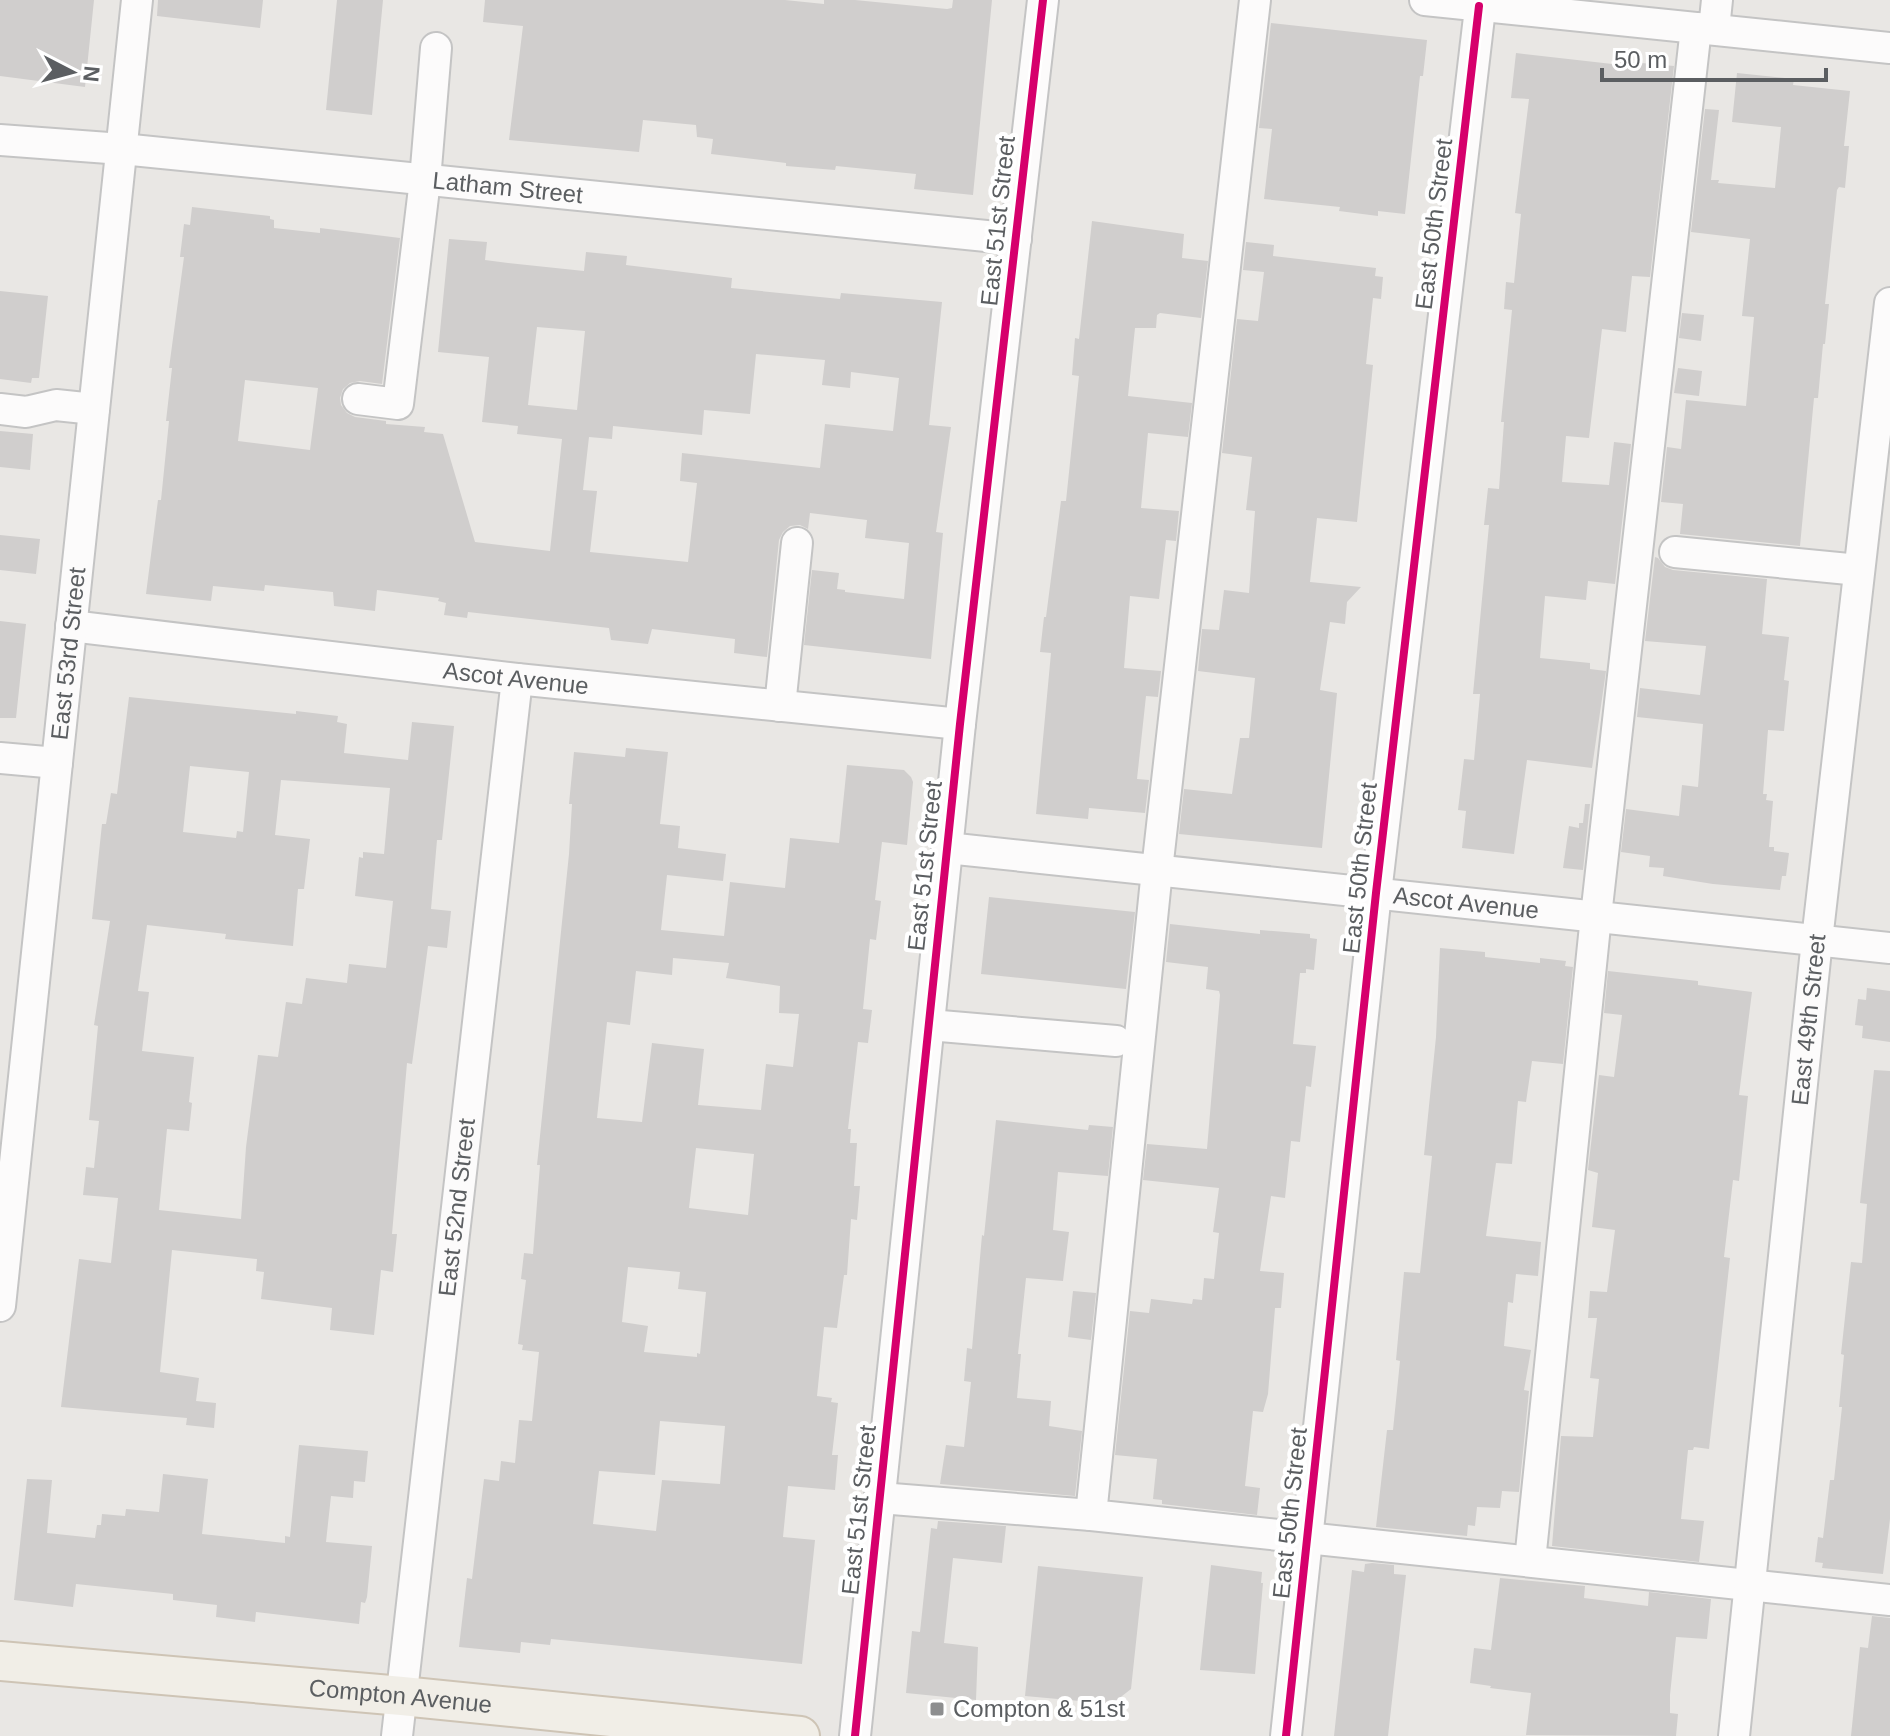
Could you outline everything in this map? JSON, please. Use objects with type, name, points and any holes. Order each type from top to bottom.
[{"type":"main road","name":"Compton Avenue","points":[[0,1661],[402,1696],[800,1736]]},
{"type":"street","name":"East 53rd Street","points":[[0,1306],[137,0]]},
{"type":"street","name":"East 51st Street","points":[[855,1736],[960,724],[1043,0]]},
{"type":"street","points":[[1091,1515],[1157,870],[1255,0]]},
{"type":"street","points":[[1425,0],[1709,19],[1890,48]]},
{"type":"street","name":"East 50th Street","points":[[1286,1736],[1376,893],[1480,3]]},
{"type":"street","points":[[1530,1561],[1596,916],[1709,19]]},
{"type":"street","points":[[358,399],[398,404],[425,180],[436,48]]},
{"type":"street","name":"Latham Street","points":[[0,140],[122,149],[1016,239]]},
{"type":"street","name":"East 49th Street","points":[[1734,1736],[1817,940],[1890,303]]},
{"type":"street","points":[[0,409],[26,412],[56,405],[94,409]]},
{"type":"street","points":[[780,706],[797,543]]},
{"type":"street","points":[[1675,552],[1859,570]]},
{"type":"street","name":"Ascot Avenue","points":[[71,626],[517,679],[960,724]]},
{"type":"street","name":"East 52nd Street","points":[[397,1736],[517,679]]},
{"type":"street","points":[[0,758],[57,763]]},
{"type":"street","name":"Ascot Avenue","points":[[947,848],[1890,948]]},
{"type":"street","points":[[929,1025],[1116,1041]]},
{"type":"street","points":[[880,1498],[1091,1515],[1890,1600]]},
{"type":"building","points":[[0,0],[94,0],[85,87],[0,76]]},
{"type":"building","points":[[158,0],[263,0],[260,28],[157,16]]},
{"type":"building","points":[[337,0],[383,0],[372,115],[326,110]]},
{"type":"building","points":[[485,0],[785,0],[824,4],[824,0],[855,0],[947,9],[952,8],[953,0],[992,0],[973,195],[914,189],[916,174],[836,166],[835,170],[786,166],[786,163],[711,154],[713,139],[697,137],[696,125],[643,120],[639,152],[509,140],[523,26],[483,22]]},
{"type":"building","points":[[1271,23],[1427,40],[1423,76],[1420,76],[1405,214],[1378,211],[1378,216],[1339,211],[1340,207],[1264,199],[1272,129],[1259,128]]},
{"type":"building","points":[[1516,53],[1630,66],[1631,62],[1674,66],[1650,277],[1632,276],[1626,332],[1602,329],[1589,438],[1566,436],[1562,482],[1609,485],[1614,442],[1631,444],[1615,584],[1588,581],[1586,600],[1545,596],[1540,658],[1590,663],[1590,669],[1606,671],[1592,768],[1527,760],[1514,854],[1462,848],[1466,811],[1458,810],[1464,759],[1474,760],[1480,694],[1473,694],[1489,525],[1484,525],[1488,488],[1499,489],[1504,422],[1501,422],[1512,310],[1504,309],[1506,282],[1514,283],[1521,214],[1515,213],[1529,99],[1511,98]]},
{"type":"building","points":[[1737,73],[1794,79],[1793,85],[1850,91],[1844,146],[1849,146],[1845,188],[1839,187],[1837,190],[1825,304],[1829,304],[1825,344],[1818,398],[1814,398],[1800,546],[1680,534],[1683,504],[1661,502],[1667,447],[1681,449],[1686,400],[1746,406],[1754,317],[1742,316],[1750,239],[1691,232],[1705,109],[1719,110],[1711,180],[1775,188],[1781,127],[1732,122]]},
{"type":"building","points":[[192,207],[270,216],[274,220],[274,228],[320,233],[320,228],[400,238],[382,384],[350,383],[343,389],[341,405],[355,417],[386,421],[386,424],[425,427],[424,432],[443,434],[475,542],[550,551],[562,439],[517,434],[518,426],[482,422],[489,357],[438,352],[449,239],[487,242],[485,260],[508,263],[584,271],[586,252],[627,256],[626,265],[732,278],[731,288],[840,299],[841,293],[942,302],[929,425],[951,427],[936,532],[943,533],[931,659],[804,645],[812,570],[839,573],[837,589],[845,592],[904,599],[909,543],[865,538],[867,520],[810,513],[808,529],[800,525],[790,526],[779,540],[767,657],[734,653],[735,639],[652,629],[648,644],[611,640],[609,628],[468,612],[467,618],[444,615],[446,603],[438,601],[439,598],[377,590],[375,611],[334,606],[333,592],[265,585],[264,591],[213,586],[211,601],[146,594],[158,500],[161,500],[169,421],[166,421],[172,368],[169,368],[184,257],[180,257],[184,224],[190,225]],"holes":[[[537,327],[585,331],[577,410],[528,405]],[[756,354],[825,360],[822,385],[850,388],[851,372],[899,378],[893,431],[825,424],[820,468],[682,453],[680,481],[697,483],[688,562],[590,552],[597,491],[583,490],[589,437],[612,439],[613,426],[702,435],[704,410],[750,414]],[[245,380],[318,388],[310,450],[238,441]]]},
{"type":"building","points":[[1092,221],[1184,234],[1182,258],[1208,261],[1201,318],[1160,313],[1156,328],[1135,328],[1128,396],[1192,403],[1188,437],[1148,433],[1141,508],[1179,511],[1176,541],[1166,540],[1159,599],[1130,596],[1124,668],[1161,671],[1158,697],[1146,696],[1137,779],[1149,780],[1145,813],[1089,808],[1088,819],[1036,814],[1051,653],[1040,652],[1061,501],[1066,501],[1079,376],[1072,375],[1075,338],[1079,339]]},
{"type":"building","points":[[1246,242],[1274,245],[1273,256],[1376,268],[1375,276],[1383,277],[1381,299],[1373,298],[1366,364],[1373,365],[1357,522],[1317,518],[1310,582],[1361,587],[1347,602],[1345,624],[1330,622],[1320,690],[1337,693],[1322,848],[1179,834],[1184,789],[1232,794],[1240,738],[1249,738],[1255,678],[1198,671],[1202,629],[1219,630],[1224,590],[1249,593],[1255,511],[1246,510],[1252,457],[1222,453],[1237,319],[1258,321],[1264,272],[1243,270]]},
{"type":"building","points":[[0,291],[48,296],[39,378],[32,378],[31,383],[0,379]]},
{"type":"building","points":[[1682,313],[1704,315],[1701,341],[1679,338]]},
{"type":"building","points":[[1678,368],[1702,371],[1699,396],[1674,393]]},
{"type":"building","points":[[0,431],[33,434],[30,470],[0,467]]},
{"type":"building","points":[[0,535],[40,539],[36,574],[0,570]]},
{"type":"building","points":[[1655,557],[1673,570],[1767,579],[1762,634],[1789,637],[1784,680],[1789,681],[1784,731],[1768,730],[1763,794],[1767,794],[1766,800],[1773,801],[1769,847],[1789,853],[1786,876],[1782,876],[1780,890],[1663,876],[1664,868],[1649,867],[1650,856],[1621,852],[1626,809],[1679,816],[1682,785],[1698,787],[1703,724],[1637,717],[1640,688],[1700,695],[1706,646],[1645,641]]},
{"type":"building","points":[[0,621],[26,624],[16,718],[0,718]]},
{"type":"building","points":[[129,697],[338,716],[337,722],[347,724],[344,753],[408,760],[412,722],[454,726],[442,840],[437,840],[431,909],[451,911],[447,948],[428,946],[412,1064],[407,1063],[392,1234],[397,1234],[393,1272],[381,1270],[374,1335],[330,1330],[332,1308],[261,1299],[264,1272],[256,1271],[257,1259],[172,1250],[160,1372],[199,1378],[196,1401],[216,1403],[214,1428],[186,1425],[187,1418],[61,1407],[79,1259],[111,1263],[118,1198],[83,1195],[86,1167],[94,1168],[99,1121],[89,1120],[98,1026],[94,1025],[110,921],[92,919],[102,824],[106,824],[111,793],[117,794]],"holes":[[[190,766],[249,772],[243,832],[237,831],[236,838],[183,832]],[[281,780],[390,788],[384,854],[363,852],[363,858],[359,857],[355,896],[393,901],[386,968],[349,964],[347,983],[306,978],[302,1004],[286,1002],[278,1057],[258,1055],[246,1147],[241,1219],[159,1210],[167,1129],[189,1131],[194,1057],[142,1051],[149,992],[138,991],[147,925],[226,934],[225,939],[293,946],[298,889],[304,889],[310,839],[275,835]]]},
{"type":"building","points":[[626,748],[668,752],[660,824],[680,826],[678,848],[726,854],[723,881],[667,875],[661,930],[724,936],[730,882],[785,888],[790,838],[839,843],[847,765],[904,770],[913,782],[907,845],[882,842],[875,900],[881,901],[876,940],[870,939],[863,1009],[872,1010],[868,1043],[858,1042],[848,1129],[851,1129],[850,1143],[857,1143],[854,1186],[860,1186],[857,1220],[851,1219],[847,1275],[844,1275],[837,1328],[824,1327],[817,1396],[832,1398],[831,1402],[838,1403],[832,1455],[838,1455],[835,1490],[788,1486],[783,1537],[815,1540],[802,1664],[551,1639],[550,1645],[521,1642],[520,1653],[459,1647],[467,1578],[472,1579],[484,1479],[499,1481],[501,1461],[515,1463],[519,1420],[532,1421],[539,1352],[522,1350],[523,1345],[518,1344],[526,1280],[521,1279],[524,1253],[533,1254],[540,1165],[537,1165],[569,854],[572,804],[569,804],[574,752],[625,757]],"holes":[[[673,958],[729,963],[726,978],[780,986],[779,1013],[799,1014],[793,1067],[766,1064],[761,1110],[698,1105],[704,1049],[652,1043],[642,1122],[597,1118],[607,1022],[630,1025],[636,971],[672,975]],[[696,1148],[754,1154],[748,1215],[689,1208]],[[628,1267],[680,1272],[678,1289],[706,1292],[700,1354],[697,1353],[697,1357],[644,1352],[648,1326],[622,1322]],[[660,1421],[725,1426],[720,1484],[662,1480],[656,1531],[593,1524],[599,1471],[655,1475]]]},
{"type":"building","points":[[1585,804],[1590,804],[1583,870],[1563,868],[1569,826],[1579,828],[1579,823],[1583,823]]},
{"type":"building","points":[[989,897],[1135,912],[1126,989],[981,974]]},
{"type":"building","points":[[1170,924],[1260,934],[1260,930],[1310,934],[1310,938],[1317,939],[1314,970],[1306,969],[1306,973],[1300,973],[1293,1044],[1316,1046],[1311,1087],[1306,1086],[1300,1142],[1291,1141],[1285,1198],[1271,1196],[1260,1271],[1284,1273],[1281,1308],[1275,1308],[1268,1394],[1263,1412],[1253,1411],[1245,1486],[1260,1488],[1257,1515],[1162,1504],[1162,1500],[1153,1499],[1157,1459],[1115,1455],[1130,1311],[1149,1313],[1151,1299],[1192,1304],[1193,1299],[1202,1300],[1204,1278],[1214,1279],[1219,1233],[1213,1232],[1219,1188],[1143,1180],[1147,1144],[1207,1149],[1220,995],[1219,991],[1206,989],[1208,967],[1166,962]]},
{"type":"building","points":[[1440,948],[1485,952],[1485,957],[1540,963],[1540,958],[1566,961],[1565,966],[1573,967],[1563,1064],[1532,1061],[1526,1102],[1518,1101],[1512,1164],[1496,1163],[1486,1236],[1541,1242],[1538,1276],[1516,1274],[1513,1303],[1508,1302],[1504,1346],[1531,1350],[1524,1390],[1529,1391],[1519,1492],[1502,1491],[1500,1508],[1477,1507],[1475,1526],[1468,1525],[1467,1536],[1376,1527],[1387,1430],[1393,1430],[1404,1272],[1420,1273],[1432,1156],[1424,1155],[1436,1037]]},
{"type":"building","points":[[1608,971],[1698,981],[1698,985],[1752,992],[1739,1095],[1748,1096],[1739,1181],[1733,1180],[1724,1257],[1730,1258],[1709,1449],[1694,1447],[1688,1450],[1681,1519],[1704,1521],[1699,1562],[1552,1546],[1561,1436],[1593,1437],[1599,1379],[1590,1378],[1597,1318],[1588,1318],[1590,1291],[1607,1292],[1615,1230],[1592,1227],[1598,1173],[1588,1170],[1599,1075],[1614,1077],[1622,1015],[1604,1013]]},
{"type":"building","points":[[1867,988],[1890,991],[1890,1042],[1862,1038],[1863,1026],[1855,1025],[1858,999],[1866,1000]]},
{"type":"building","points":[[1874,1070],[1890,1071],[1890,1519],[1883,1574],[1822,1568],[1823,1563],[1815,1562],[1818,1537],[1823,1538],[1830,1480],[1834,1480],[1842,1407],[1839,1407],[1844,1355],[1841,1354],[1851,1262],[1862,1263],[1867,1204],[1860,1203]]},
{"type":"building","points":[[996,1120],[1088,1130],[1089,1125],[1113,1127],[1108,1176],[1058,1172],[1053,1230],[1069,1232],[1063,1281],[1026,1278],[1018,1354],[1021,1354],[1017,1398],[1051,1401],[1049,1426],[1082,1431],[1075,1496],[940,1484],[946,1445],[964,1447],[971,1382],[964,1381],[967,1348],[972,1349]]},
{"type":"building","points":[[1073,1291],[1096,1293],[1091,1340],[1068,1337]]},
{"type":"building","points":[[299,1445],[368,1451],[365,1482],[354,1481],[353,1498],[331,1496],[326,1542],[372,1546],[367,1597],[365,1603],[361,1602],[359,1624],[256,1612],[255,1622],[216,1617],[217,1605],[173,1600],[173,1594],[76,1584],[73,1607],[14,1600],[27,1479],[52,1480],[47,1533],[95,1538],[102,1514],[125,1516],[126,1509],[159,1512],[163,1474],[208,1479],[202,1534],[285,1543],[285,1536],[290,1537]]},
{"type":"building","points":[[938,1521],[1006,1526],[1002,1563],[953,1558],[944,1643],[978,1647],[976,1700],[906,1693],[912,1631],[920,1632],[931,1528],[937,1529]]},
{"type":"building","points":[[1365,1564],[1394,1565],[1394,1574],[1406,1575],[1388,1736],[1334,1736],[1352,1570],[1364,1572]]},
{"type":"building","points":[[1211,1565],[1262,1572],[1255,1674],[1200,1670]]},
{"type":"building","points":[[1038,1566],[1143,1577],[1131,1689],[1108,1707],[1025,1696]]},
{"type":"building","points":[[1500,1578],[1585,1586],[1584,1598],[1648,1606],[1649,1592],[1711,1599],[1707,1639],[1676,1637],[1670,1713],[1678,1714],[1676,1736],[1526,1735],[1531,1693],[1470,1683],[1474,1648],[1491,1650]]},
{"type":"building","points":[[1872,1616],[1890,1618],[1890,1736],[1851,1736],[1860,1647],[1868,1648]]},
{"type":"cycle path","points":[[855,1736],[960,724],[1043,0]]},
{"type":"cycle path","points":[[1286,1736],[1376,893],[1479,6]]},
{"type":"place","name":"Compton & 51st","points":[[937,1709]]}]
